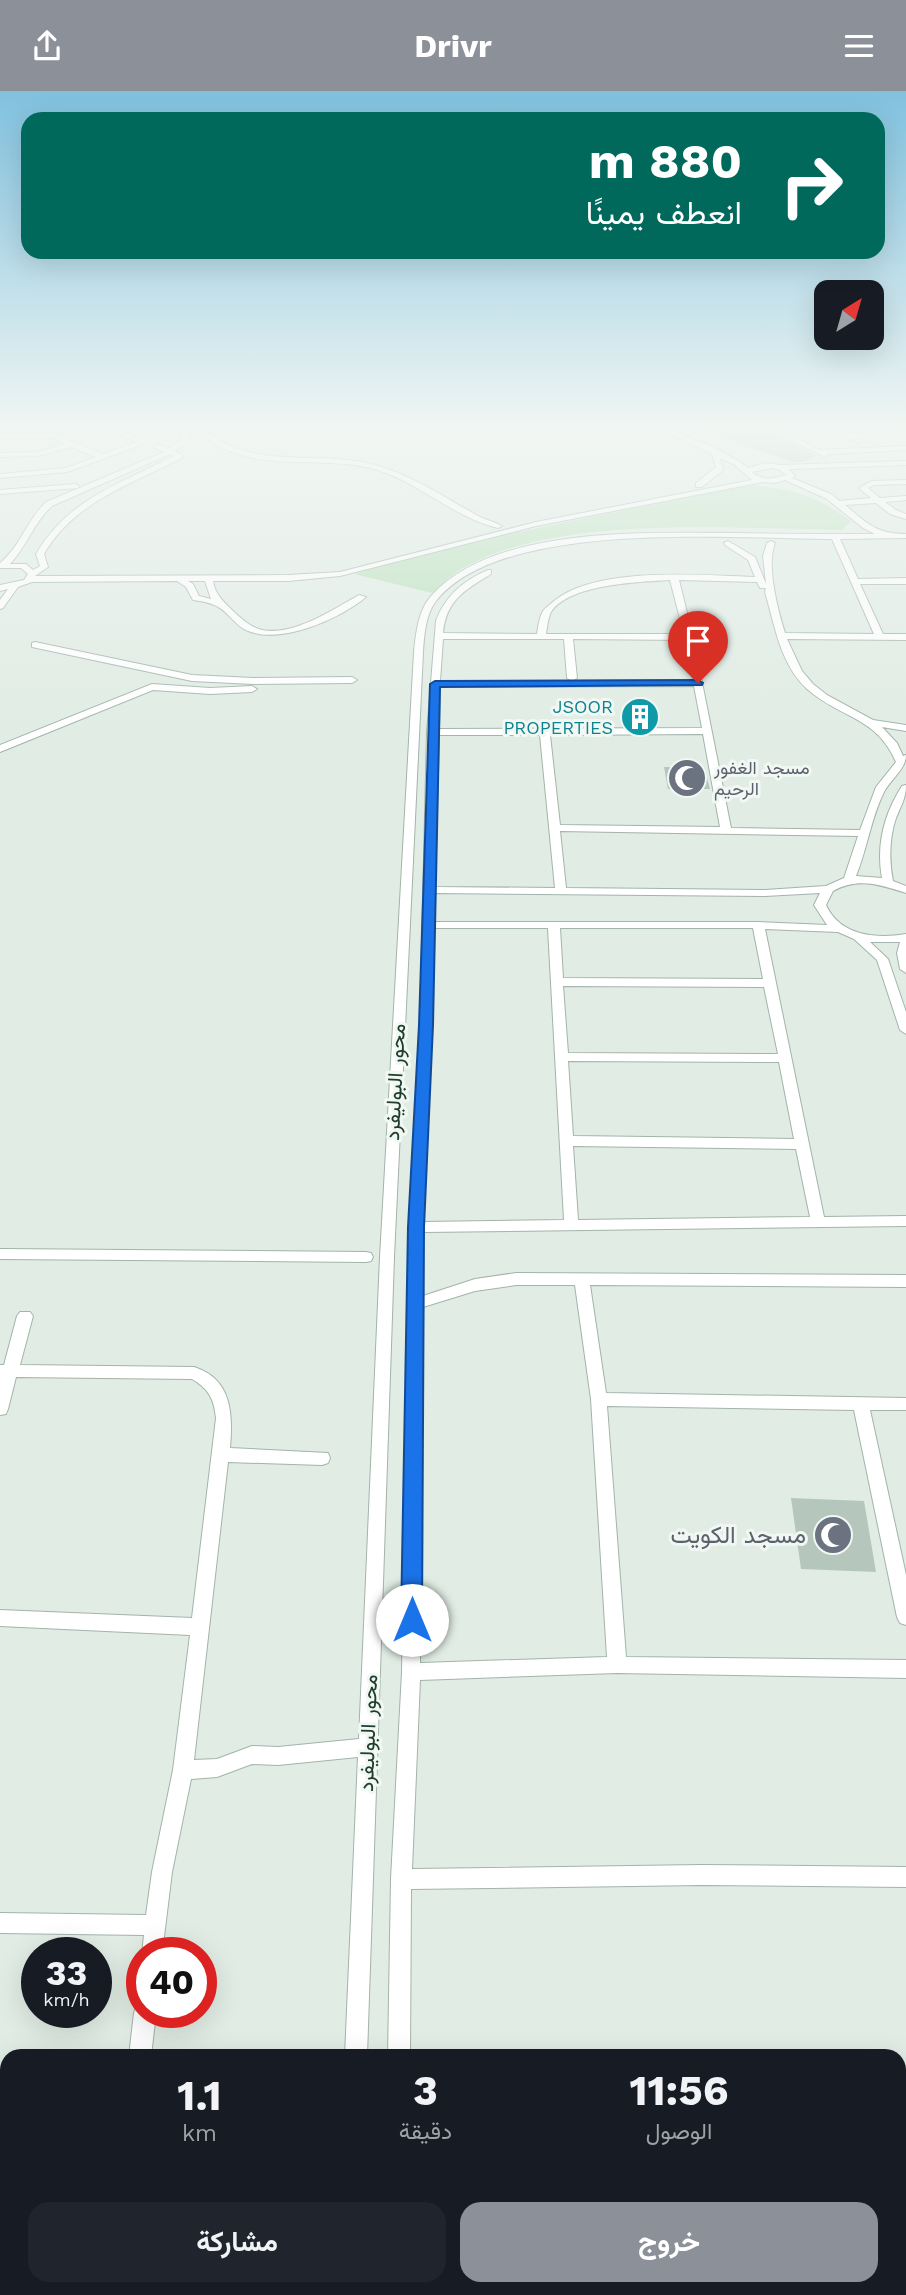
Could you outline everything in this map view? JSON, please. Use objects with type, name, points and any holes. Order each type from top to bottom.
[{"type":"street","points":[[1,566],[13,556],[28,531]]},
{"type":"street","points":[[38,531],[23,556],[23,566],[32,575],[180,579],[307,577],[350,572],[509,531]]},
{"type":"street","points":[[0,588],[14,586],[44,567],[40,554],[52,531]]},
{"type":"street","points":[[65,577],[328,568],[478,531]]},
{"type":"street","points":[[854,531],[844,540],[880,637]]},
{"type":"street","name":"محور البوليفرد","points":[[356,2049],[398,1030],[419,645],[427,611],[439,592],[461,576],[502,556],[548,544],[626,536],[844,540],[906,544]]},
{"type":"street","name":"محور البوليفرد","points":[[399,2049],[401,1879],[411,1672],[416,1227],[428,925],[432,732],[442,614],[454,596],[482,575],[520,559],[562,548],[600,544],[771,543],[899,536]]},
{"type":"street","points":[[728,543],[752,559],[769,592],[791,660],[808,685],[872,723],[893,742],[903,760],[874,799],[862,833],[858,862],[849,881]]},
{"type":"street","points":[[769,592],[771,585],[765,561],[771,543]]},
{"type":"street","points":[[1,566],[23,566]]},
{"type":"street","points":[[180,579],[190,586],[196,598],[219,603]]},
{"type":"street","points":[[209,579],[211,592],[219,603],[249,628],[269,632],[314,624],[362,597]]},
{"type":"street","points":[[675,579],[690,637],[726,830]]},
{"type":"street","points":[[541,635],[543,616],[559,600],[572,593],[621,580],[761,580]]},
{"type":"street","points":[[858,580],[906,581]]},
{"type":"street","points":[[0,606],[14,586]]},
{"type":"street","points":[[568,635],[572,678]]},
{"type":"street","points":[[439,636],[690,637]]},
{"type":"street","points":[[783,636],[906,637]]},
{"type":"street","points":[[35,645],[192,678],[352,680]]},
{"type":"street","points":[[435,681],[572,678],[698,680]]},
{"type":"street","points":[[435,681],[698,680]]},
{"type":"street","points":[[0,749],[152,687],[238,691],[290,681]]},
{"type":"street","points":[[872,723],[906,728]]},
{"type":"street","points":[[432,732],[707,731]]},
{"type":"street","points":[[545,732],[561,891]]},
{"type":"street","points":[[888,883],[884,858],[887,830],[906,788]]},
{"type":"street","points":[[555,828],[862,833]]},
{"type":"street","points":[[429,890],[765,893],[828,889],[849,881],[888,883],[905,889]]},
{"type":"street","points":[[828,889],[820,905],[826,918],[882,959],[906,1030]]},
{"type":"street","points":[[428,925],[758,925],[846,931],[880,940],[906,938],[903,953],[906,969]]},
{"type":"street","points":[[554,925],[564,1057],[571,1225]]},
{"type":"street","points":[[758,925],[818,1223]]},
{"type":"street","points":[[559,982],[770,983]]},
{"type":"street","points":[[564,1057],[785,1058]]},
{"type":"street","points":[[567,1141],[802,1144]]},
{"type":"street","points":[[416,1227],[906,1221]]},
{"type":"street","points":[[0,1254],[366,1257]]},
{"type":"street","points":[[582,1280],[599,1399],[617,1665]]},
{"type":"street","points":[[414,1304],[495,1281],[906,1281]]},
{"type":"street","points":[[0,1409],[5,1371],[25,1316]]},
{"type":"street","points":[[5,1371],[194,1373],[207,1378],[222,1396],[225,1408],[221,1455],[183,1770],[162,1872],[154,1937]]},
{"type":"street","points":[[599,1399],[906,1404]]},
{"type":"street","points":[[861,1403],[906,1617]]},
{"type":"street","points":[[221,1455],[322,1458]]},
{"type":"street","points":[[0,1618],[200,1627]]},
{"type":"street","points":[[411,1672],[617,1665],[906,1669]]},
{"type":"street","points":[[183,1770],[217,1768],[252,1755],[278,1756],[368,1748]]},
{"type":"street","points":[[401,1879],[702,1875],[906,1877]]},
{"type":"street","points":[[0,1923],[156,1925]]},
{"type":"street","points":[[141,2049],[143,2028]]},
{"type":"green space","points":[[523,531],[611,531],[547,539],[501,551],[461,569],[432,593],[354,574],[468,542]]},
{"type":"building","name":"مسجد الغفور الرحيم","points":[[664,767],[704,767],[710,789],[668,789]]},
{"type":"building","name":"مسجد الكويت","points":[[791,1498],[864,1501],[876,1572],[801,1569]]},
{"type":"place","name":"JSOOR PROPERTIES","points":[[640,717]]},
{"type":"place","name":"مسجد الغفور الرحيم","points":[[687,778]]},
{"type":"place","name":"مسجد الكويت","points":[[833,1535]]},
{"type":"route","points":[[412,1620],[416,1227],[426,1025],[435,684],[698,683]]}]
